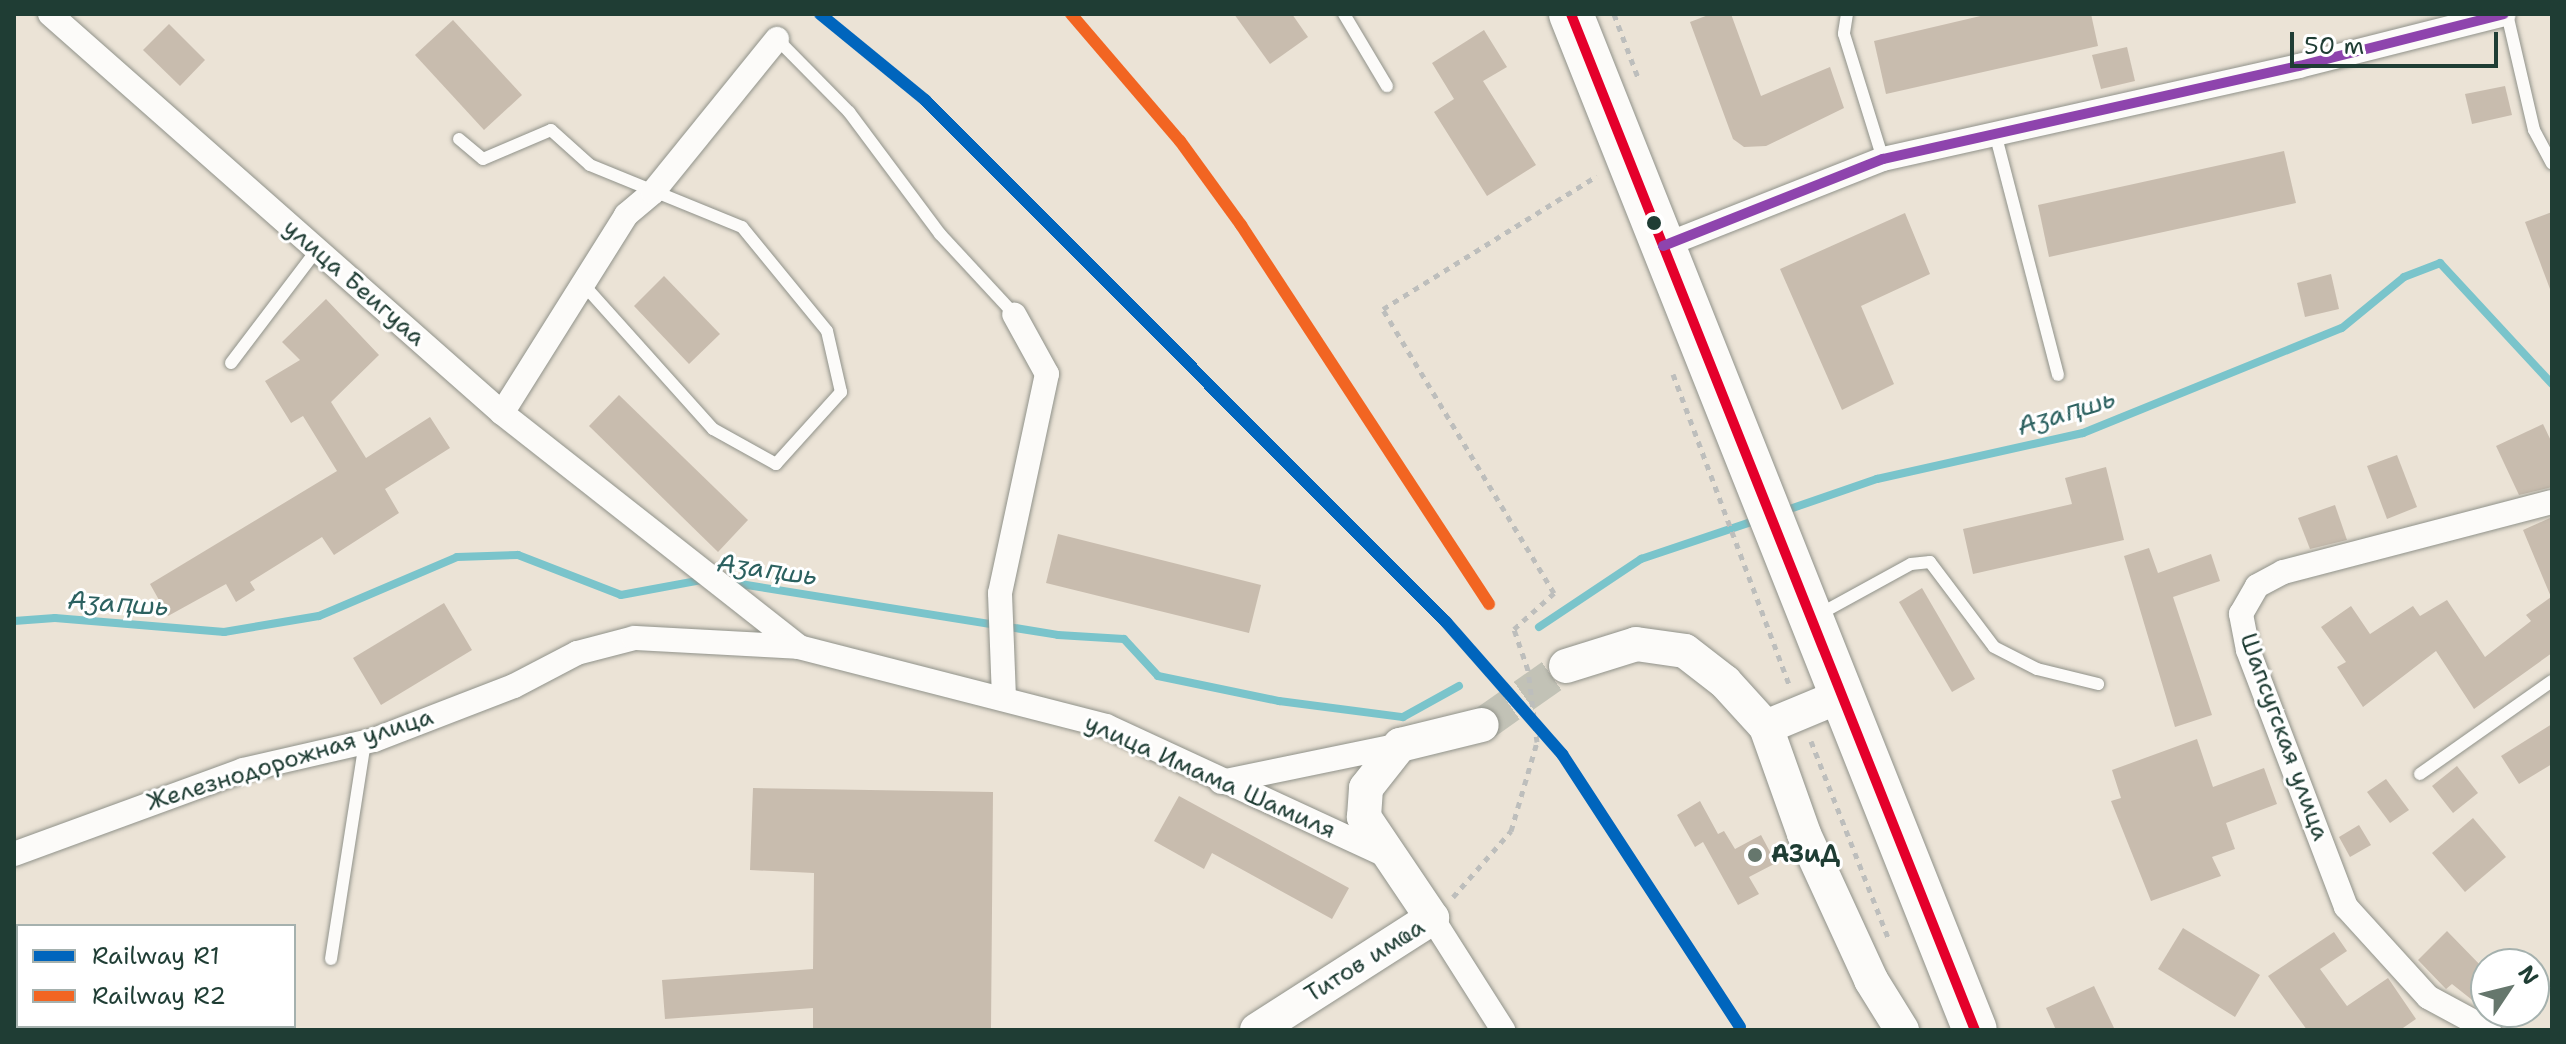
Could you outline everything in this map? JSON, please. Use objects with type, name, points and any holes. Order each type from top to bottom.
[{"type":"highway","points":[[1571,14],[1663,246],[1750,522],[1812,619],[1975,1030]]},
{"type":"street","name":"улица Беигуаа","points":[[50,14],[502,413],[745,607]]},
{"type":"street","points":[[1663,246],[1883,159],[2299,66],[2505,14]]},
{"type":"street","points":[[502,413],[626,215],[653,192],[777,39]]},
{"type":"street","points":[[1004,698],[1000,666],[1000,593],[1047,374],[1014,314]]},
{"type":"street","name":"Шапсугская улица","points":[[2489,1030],[2428,997],[2346,907],[2248,650],[2241,614],[2257,586],[2283,572],[2551,502]]},
{"type":"street","name":"улица Имама Шамиля","points":[[745,607],[799,647],[1106,726],[1221,782],[1393,858]]},
{"type":"street","name":"Железнодорожная улица","points":[[14,854],[243,770],[365,742],[514,686],[577,653],[634,638],[799,647]]},
{"type":"street","points":[[1566,666],[1636,644],[1685,651],[1725,682],[1766,727],[1816,860],[1871,980],[1902,1030]]},
{"type":"street","points":[[1766,727],[1843,695]]},
{"type":"street","points":[[1221,782],[1482,725]]},
{"type":"street","points":[[1400,745],[1366,788],[1364,817],[1432,918],[1494,1027]]},
{"type":"street","name":"Титов имҩа","points":[[1257,1030],[1432,918]]},
{"type":"lane","points":[[1344,14],[1387,86]]},
{"type":"lane","points":[[1847,14],[1844,34],[1883,159]]},
{"type":"lane","points":[[2505,14],[2534,130],[2552,164]]},
{"type":"lane","points":[[777,39],[849,112],[940,234],[1014,314]]},
{"type":"lane","points":[[459,139],[483,159],[551,130],[590,165],[742,227],[827,331],[841,392],[776,464],[713,429],[583,284]]},
{"type":"lane","points":[[1995,133],[2058,375]]},
{"type":"lane","points":[[231,363],[316,251]]},
{"type":"lane","points":[[1812,619],[1911,564],[1930,562],[1994,647],[2037,669],[2098,684]]},
{"type":"lane","points":[[2420,774],[2552,681]]},
{"type":"lane","points":[[331,959],[365,742]]},
{"type":"path","points":[[1432,918],[1511,831],[1537,742],[1528,670],[1514,629],[1554,593],[1383,309],[1598,175]]},
{"type":"path","points":[[1750,522],[1800,713],[1890,942]]},
{"type":"building","points":[[1234,14],[1292,14],[1308,37],[1270,64]]},
{"type":"building","points":[[1711,14],[1731,14],[1761,96],[1830,67],[1844,108],[1766,146],[1744,147],[1733,139],[1690,22]]},
{"type":"building","points":[[1989,14],[2091,14],[2098,46],[1886,94],[1874,41]]},
{"type":"building","points":[[453,20],[522,95],[484,130],[415,55]]},
{"type":"building","points":[[169,24],[205,60],[180,86],[143,50]]},
{"type":"building","points":[[1484,30],[1507,67],[1483,81],[1536,165],[1487,196],[1434,112],[1454,99],[1432,63]]},
{"type":"building","points":[[2127,47],[2135,81],[2101,89],[2092,55]]},
{"type":"building","points":[[2505,86],[2512,115],[2472,124],[2465,94]]},
{"type":"building","points":[[2284,151],[2296,203],[2049,257],[2038,205]]},
{"type":"building","points":[[2552,212],[2552,288],[2550,289],[2525,222]]},
{"type":"building","points":[[1905,213],[1930,274],[1861,306],[1894,384],[1842,410],[1780,269]]},
{"type":"building","points":[[2331,274],[2339,309],[2305,317],[2297,283]]},
{"type":"building","points":[[664,276],[720,334],[689,364],[634,306]]},
{"type":"building","points":[[326,299],[379,355],[331,402],[366,458],[430,417],[450,448],[385,489],[399,513],[334,555],[322,537],[250,582],[255,590],[236,602],[226,584],[168,616],[150,584],[337,471],[303,416],[291,423],[265,381],[300,360],[282,342]]},
{"type":"building","points":[[619,395],[748,520],[718,552],[589,426]]},
{"type":"building","points":[[2543,424],[2552,443],[2552,487],[2519,495],[2496,446]]},
{"type":"building","points":[[2397,455],[2417,507],[2387,519],[2367,466]]},
{"type":"building","points":[[2106,467],[2124,540],[1973,574],[1963,529],[2072,504],[2065,478]]},
{"type":"building","points":[[2335,505],[2347,540],[2310,549],[2298,518]]},
{"type":"building","points":[[2552,517],[2552,653],[2474,709],[2436,651],[2363,707],[2337,667],[2346,662],[2321,627],[2351,606],[2370,634],[2413,606],[2420,616],[2447,600],[2485,657],[2531,621],[2526,615],[2551,597],[2523,530]]},
{"type":"building","points":[[1058,534],[1261,585],[1249,633],[1046,583]]},
{"type":"building","points":[[2149,548],[2158,573],[2211,554],[2220,581],[2173,597],[2212,715],[2175,727],[2124,556]]},
{"type":"building","points":[[1922,588],[1975,679],[1952,692],[1899,602]]},
{"type":"building","points":[[444,603],[472,650],[381,705],[353,658]]},
{"type":"building","points":[[2552,724],[2552,764],[2519,784],[2501,756]]},
{"type":"building","points":[[2197,739],[2213,787],[2264,768],[2277,804],[2226,823],[2235,849],[2212,857],[2221,876],[2151,901],[2111,801],[2121,798],[2112,770]]},
{"type":"building","points":[[2457,766],[2478,793],[2453,813],[2432,786]]},
{"type":"building","points":[[2386,779],[2409,810],[2390,823],[2367,792]]},
{"type":"building","points":[[753,788],[993,792],[991,1030],[813,1030],[813,1008],[665,1019],[662,980],[813,969],[814,873],[750,870]]},
{"type":"building","points":[[1179,796],[1349,888],[1332,919],[1212,853],[1204,869],[1154,841]]},
{"type":"building","points":[[1700,801],[1718,834],[1724,831],[1735,849],[1761,835],[1776,863],[1749,877],[1759,894],[1738,905],[1703,842],[1695,847],[1677,815]]},
{"type":"building","points":[[2473,818],[2506,857],[2465,892],[2432,853]]},
{"type":"building","points":[[2359,825],[2371,845],[2350,857],[2339,837]]},
{"type":"building","points":[[2183,928],[2260,975],[2235,1017],[2158,969]]},
{"type":"building","points":[[2447,931],[2470,955],[2470,998],[2452,984],[2446,989],[2418,960]]},
{"type":"building","points":[[2334,932],[2347,951],[2320,969],[2347,1006],[2388,978],[2416,1019],[2400,1030],[2307,1030],[2268,976]]},
{"type":"building","points":[[2094,986],[2115,1030],[2056,1030],[2046,1008]]},
{"type":"waterway","name":"Аӡаԥшь","points":[[1781,512],[1877,479],[2083,433],[2342,328],[2404,277],[2440,263],[2552,384]]},
{"type":"waterway","name":"Аӡаԥшь","points":[[1539,627],[1641,559],[1757,520]]},
{"type":"waterway","name":"Аӡаԥшь","points":[[14,621],[55,618],[224,632],[319,616],[457,557],[518,555],[621,595],[707,579]]},
{"type":"waterway","name":"Аӡаԥшь","points":[[728,582],[1058,635],[1124,639],[1158,676],[1279,701],[1403,717],[1459,686]]},
{"type":"tunnel","points":[[1482,725],[1566,666]]},
{"type":"rail line","name":"R1","points":[[820,14],[925,100],[1446,622],[1562,754],[1740,1027]]},
{"type":"rail line","name":"R2","points":[[1071,14],[1180,141],[1241,225],[1489,604]]},
{"type":"transit line","points":[[1571,14],[1975,1030]]},
{"type":"transit line","points":[[1663,246],[1883,159],[2299,66],[2504,14]]},
{"type":"place","name":"АЗиД","points":[[1755,855]]}]
